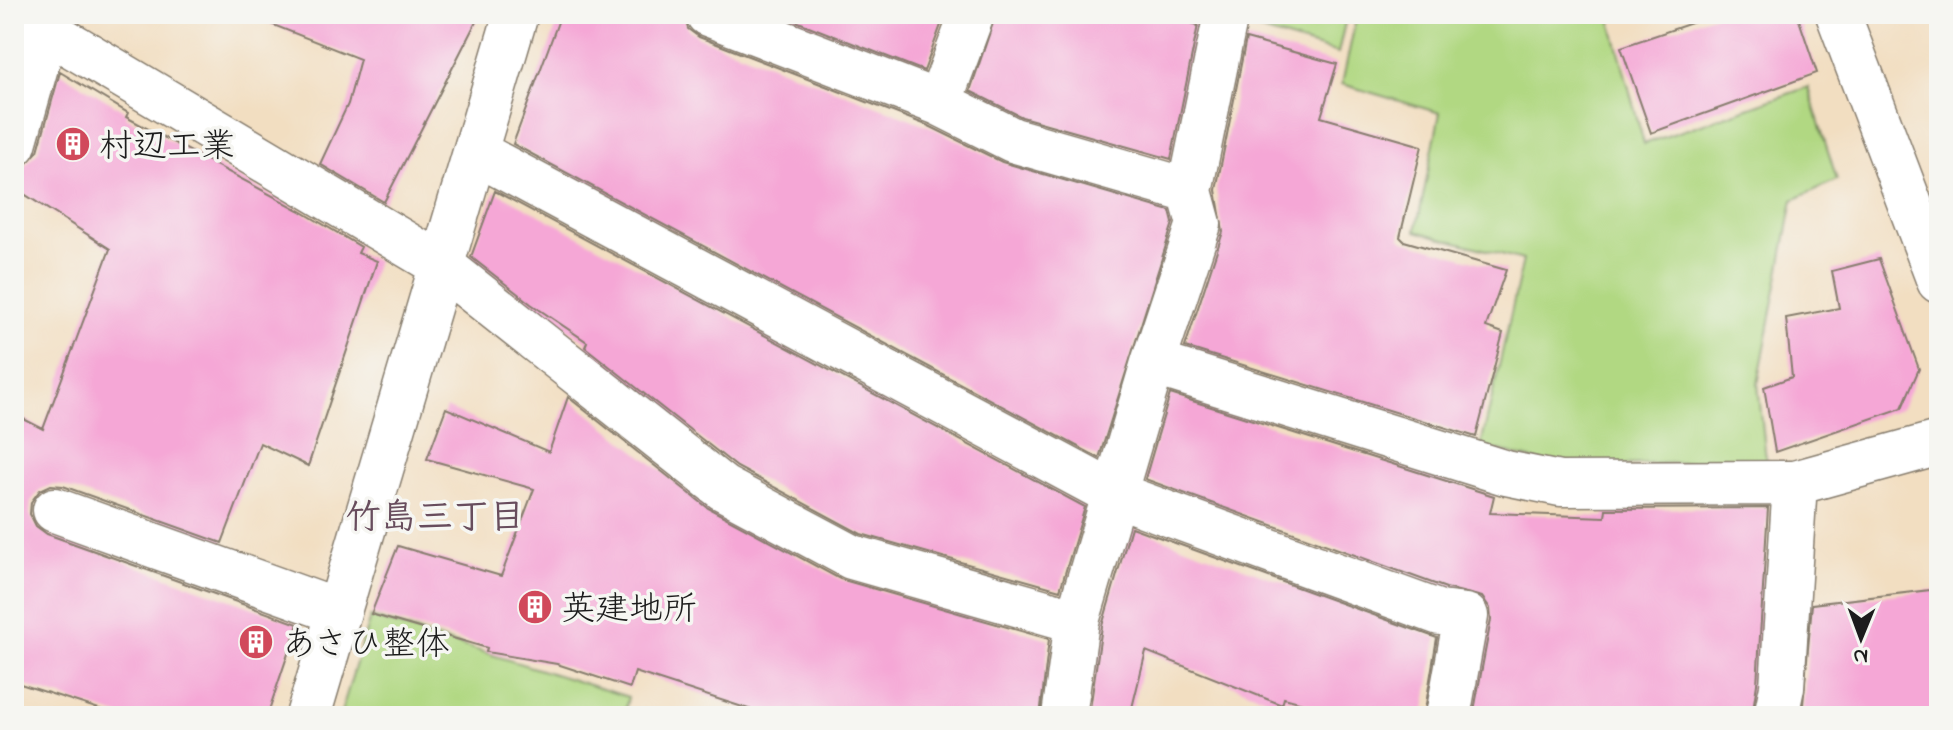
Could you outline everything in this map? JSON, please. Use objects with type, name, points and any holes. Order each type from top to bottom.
[{"type":"street","points":[[308,716],[516,14]]},
{"type":"street","points":[[708,14],[939,103],[1013,140],[1190,191]]},
{"type":"street","points":[[939,103],[972,14]]},
{"type":"street","points":[[1064,716],[1077,621],[1153,363],[1199,224],[1190,191],[1226,14]]},
{"type":"street","points":[[1838,14],[1939,281]]},
{"type":"street","points":[[14,144],[33,21],[441,265],[723,488],[852,557],[1077,621]]},
{"type":"street","points":[[475,152],[1114,494],[1440,613],[1466,616],[1448,716]]},
{"type":"street","points":[[1153,363],[1506,473],[1560,484],[1795,483],[1939,443]]},
{"type":"street","points":[[1776,716],[1782,687],[1795,483]]},
{"type":"street","points":[[55,510],[339,612]]},
{"type":"green space","points":[[1240,14],[1347,14],[1338,53],[1238,24]]},
{"type":"green space","points":[[1357,14],[1609,14],[1644,144],[1808,87],[1837,180],[1793,200],[1758,384],[1766,460],[1560,467],[1481,446],[1523,260],[1416,231],[1440,113],[1342,84]]},
{"type":"green space","points":[[370,617],[628,697],[624,716],[340,716]]},
{"type":"building","points":[[254,14],[480,14],[384,202],[320,164],[348,104],[360,59],[253,17]]},
{"type":"building","points":[[561,14],[684,14],[688,29],[699,37],[929,126],[1002,162],[1170,211],[1173,223],[1099,458],[513,144]]},
{"type":"building","points":[[778,14],[945,14],[924,71]]},
{"type":"building","points":[[996,14],[1159,14],[1198,25],[1171,159],[1022,117],[970,91]]},
{"type":"building","points":[[1718,14],[1797,14],[1817,73],[1651,133],[1621,47]]},
{"type":"building","points":[[1246,39],[1337,64],[1321,117],[1422,146],[1400,237],[1404,241],[1506,270],[1486,327],[1503,333],[1476,437],[1185,347],[1223,232],[1216,190]]},
{"type":"building","points":[[60,72],[128,113],[126,117],[299,210],[361,247],[358,253],[377,261],[308,466],[260,443],[222,543],[63,486],[51,485],[40,490],[31,502],[30,514],[36,526],[47,534],[298,624],[267,716],[121,716],[14,682],[14,414],[43,429],[110,249],[18,190],[25,165],[38,151]]},
{"type":"building","points":[[495,191],[1085,507],[1060,590],[861,534],[737,467],[585,347],[587,342],[531,304],[471,257]]},
{"type":"building","points":[[1879,259],[1919,369],[1902,408],[1775,452],[1764,387],[1792,377],[1786,318],[1839,308],[1832,271]]},
{"type":"building","points":[[1170,394],[1494,496],[1490,513],[1605,517],[1606,509],[1768,508],[1757,684],[1752,716],[1473,716],[1491,620],[1490,608],[1482,597],[1446,588],[1145,479]]},
{"type":"building","points":[[568,397],[708,508],[840,579],[1049,639],[1040,716],[770,716],[635,672],[630,688],[557,664],[486,652],[487,648],[371,614],[398,546],[501,576],[534,489],[427,459],[446,408],[549,452]]},
{"type":"building","points":[[1131,527],[1437,638],[1424,716],[1351,716],[1284,698],[1282,705],[1146,651],[1130,716],[1089,716],[1102,626]]},
{"type":"building","points":[[1939,589],[1939,716],[1802,716],[1812,604]]},
{"type":"place","name":"村辺工業","points":[[73,144]]},
{"type":"place","name":"英建地所","points":[[535,607]]},
{"type":"place","name":"あさひ整体","points":[[256,642]]},
{"type":"district","name":"竹島三丁目","points":[[435,515]]}]
